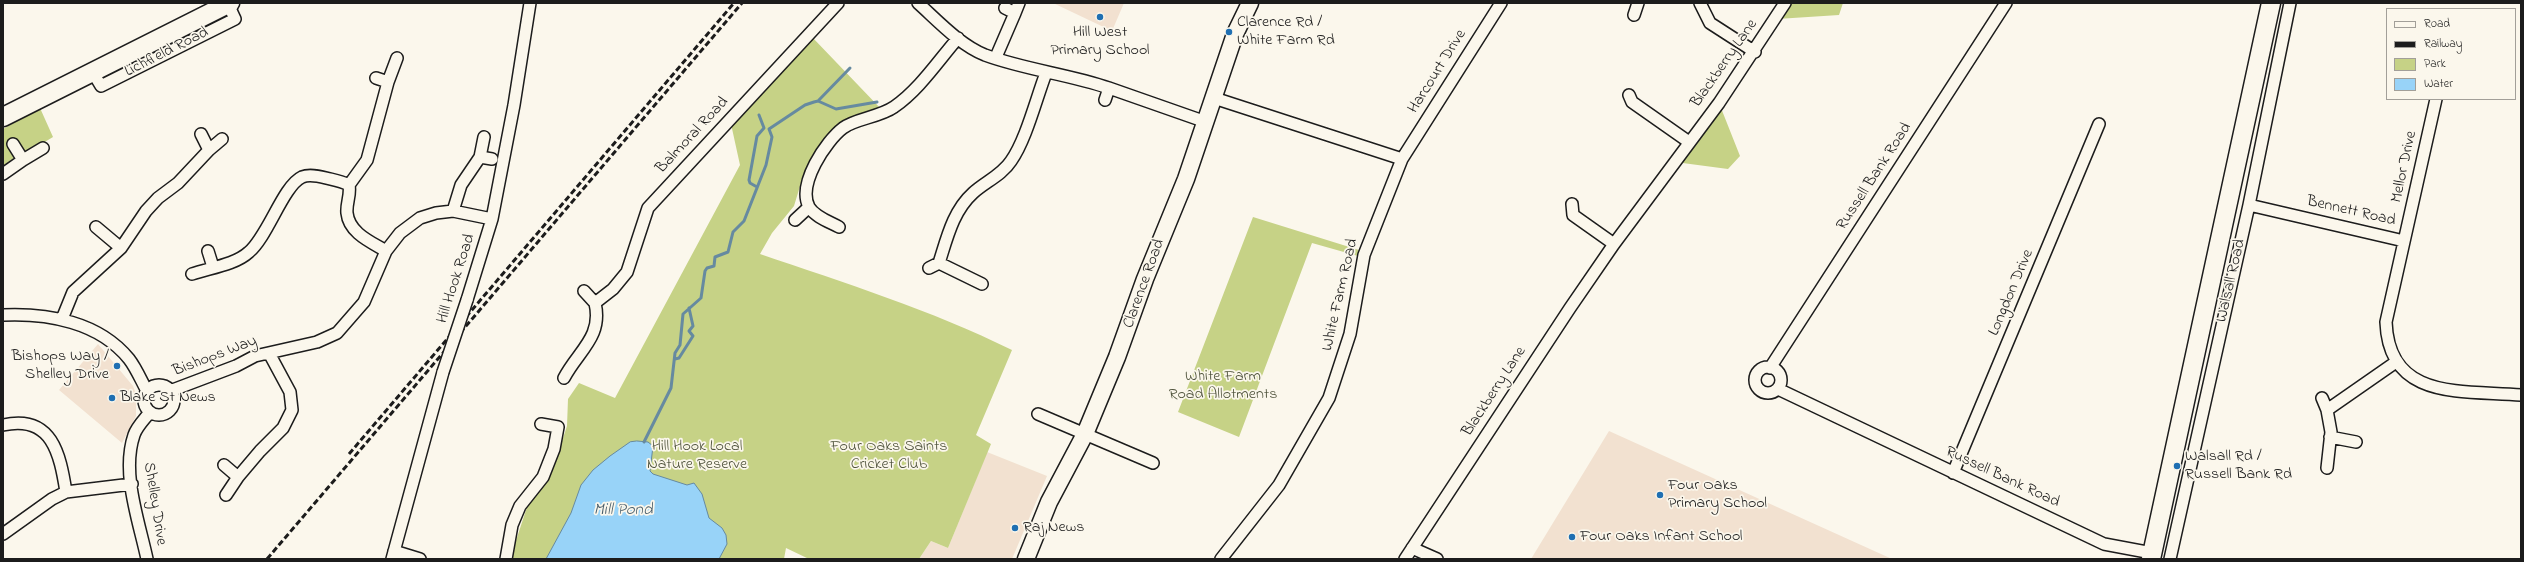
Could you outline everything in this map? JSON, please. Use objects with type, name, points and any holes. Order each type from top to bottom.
[{"type":"main road","name":"Lichfield Road","points":[[3,117],[229,3]]},
{"type":"main road","name":"Walsall Road","points":[[2152,556],[2271,3]]},
{"type":"street","name":"Hill Hook Road","points":[[393,555],[443,372],[492,218],[514,105],[530,3]]},
{"type":"street","name":"Balmoral Road","points":[[595,303],[613,289],[627,272],[648,208],[838,3]]},
{"type":"street","points":[[918,3],[958,38],[986,55],[1046,73],[1075,77],[1206,122]]},
{"type":"street","name":"Clarence Road","points":[[1026,559],[1049,502],[1084,434],[1117,357],[1206,122],[1235,34],[1250,3]]},
{"type":"street","name":"Harcourt Drive","points":[[1402,159],[1501,3]]},
{"type":"street","points":[[1634,15],[1638,3]]},
{"type":"street","points":[[1700,3],[1710,23],[1755,52]]},
{"type":"street","name":"Blackberry Lane","points":[[1405,559],[1614,244],[1755,52],[1785,3]]},
{"type":"street","name":"Russell Bank Road","points":[[2006,3],[1770,368],[1761,369],[1757,373],[1755,378],[1756,387],[1767,393],[1778,389],[2104,544],[2152,556]]},
{"type":"street","name":"Walsall Road","points":[[2170,559],[2249,205],[2290,3]]},
{"type":"street","points":[[996,57],[1013,8]]},
{"type":"street","points":[[839,227],[814,214],[809,207],[808,181],[821,153],[844,127],[893,109],[905,98],[958,38]]},
{"type":"street","points":[[386,251],[362,238],[352,226],[347,213],[349,185],[367,160],[388,82],[397,58]]},
{"type":"street","points":[[928,268],[939,263],[952,223],[972,193],[1003,170],[1016,153],[1046,73]]},
{"type":"street","points":[[376,78],[388,82]]},
{"type":"street","points":[[1105,100],[1109,88]]},
{"type":"street","points":[[1629,95],[1632,102],[1689,142]]},
{"type":"street","points":[[1214,98],[1402,159]]},
{"type":"street","name":"Mellor Drive","points":[[2404,241],[2436,100]]},
{"type":"street","name":"Longdon Drive","points":[[1953,473],[2100,124]]},
{"type":"street","points":[[201,134],[209,150]]},
{"type":"street","points":[[453,211],[461,185],[480,156],[484,137]]},
{"type":"street","points":[[62,319],[73,292],[121,248],[154,203],[178,183],[209,150],[222,139]]},
{"type":"street","points":[[13,144],[23,160]]},
{"type":"street","points":[[3,174],[43,148]]},
{"type":"street","points":[[480,156],[492,159]]},
{"type":"street","name":"White Farm Road","points":[[1221,559],[1279,485],[1329,398],[1350,334],[1364,255],[1402,159]]},
{"type":"street","points":[[192,274],[238,259],[253,248],[293,185],[303,177],[312,175],[342,181],[349,185]]},
{"type":"street","points":[[1572,204],[1573,214],[1614,244]]},
{"type":"street","name":"Bennett Road","points":[[2249,205],[2404,241],[2386,322],[2387,342],[2396,362],[2410,378],[2431,387],[2521,395]]},
{"type":"street","points":[[796,220],[809,207]]},
{"type":"street","name":"Bishops Way","points":[[170,391],[236,366],[255,356],[317,342],[337,333],[364,302],[386,251],[400,233],[420,218],[436,213],[453,211],[492,218]]},
{"type":"street","points":[[98,229],[121,248]]},
{"type":"street","points":[[208,251],[213,267]]},
{"type":"street","points":[[939,263],[982,284]]},
{"type":"street","points":[[564,378],[595,330],[598,321],[595,303],[584,291]]},
{"type":"street","points":[[3,315],[25,314],[62,319],[80,325],[116,346],[129,359],[148,391]]},
{"type":"street","points":[[226,495],[238,477],[260,451],[283,428],[292,410],[290,392],[269,353]]},
{"type":"street","points":[[2327,410],[2396,362]]},
{"type":"street","points":[[1770,368],[1777,372],[1780,377],[1778,389]]},
{"type":"street","points":[[158,386],[170,391],[173,400],[170,409],[160,415],[150,412],[144,400],[148,391],[158,386]]},
{"type":"street","points":[[2322,398],[2327,410],[2330,437],[2327,468]]},
{"type":"street","name":"Shelley Drive","points":[[147,559],[132,484],[131,459],[134,434],[150,412]]},
{"type":"street","points":[[1038,414],[1153,463]]},
{"type":"street","points":[[3,425],[19,422],[33,426],[44,433],[56,446],[61,461],[66,492]]},
{"type":"street","points":[[506,559],[512,525],[520,506],[543,477],[554,449],[558,427],[541,424]]},
{"type":"street","points":[[2330,437],[2356,442]]},
{"type":"street","points":[[224,465],[238,477]]},
{"type":"street","points":[[3,534],[52,499],[66,492],[132,484]]},
{"type":"street","points":[[1412,548],[1437,559]]},
{"type":"street","points":[[393,555],[420,559]]},
{"type":"shaded area","name":"Hill West Primary School","points":[[1053,3],[1124,3],[1112,31]]},
{"type":"shaded area","points":[[98,344],[133,386],[136,394],[136,416],[122,443],[59,390]]},
{"type":"shaded area","name":"Four Oaks Primary School","points":[[1609,431],[1892,559],[1531,559]]},
{"type":"shaded area","points":[[987,452],[1047,476],[1012,559],[919,559],[931,541],[948,548]]},
{"type":"green space","points":[[1785,3],[1843,3],[1839,15],[1777,19]]},
{"type":"green space","name":"Hill Hook Local Nature Reserve","points":[[812,37],[882,110],[822,146],[804,173],[794,206],[772,233],[760,254],[919,310],[950,322],[1012,350],[976,435],[991,444],[948,548],[931,541],[919,559],[809,559],[786,548],[784,559],[510,559],[527,507],[551,474],[567,426],[568,399],[579,383],[615,398],[740,165],[731,124]]},
{"type":"green space","points":[[1719,103],[1740,156],[1728,169],[1675,162]]},
{"type":"green space","points":[[40,108],[53,137],[28,152],[21,151],[13,154],[14,158],[3,166],[3,129]]},
{"type":"green space","name":"White Farm Road Allotments","points":[[1253,217],[1359,250],[1358,256],[1312,243],[1239,437],[1178,412]]},
{"type":"water","name":"Mill Pond","points":[[630,442],[648,442],[653,446],[650,471],[653,474],[687,485],[694,483],[702,494],[709,518],[722,528],[726,535],[727,544],[719,559],[546,559],[571,513],[581,485],[593,470],[610,456]]},
{"type":"waterway","points":[[818,101],[850,68]]},
{"type":"waterway","points":[[644,442],[671,388],[675,353],[680,345],[683,314],[701,298],[705,271],[707,268],[714,266],[715,257],[728,252],[733,232],[744,221],[766,165],[772,137],[769,129],[805,105],[814,102],[818,101],[836,109],[877,102]]},
{"type":"waterway","points":[[757,187],[750,183],[749,180],[757,136],[764,128],[759,115]]},
{"type":"waterway","points":[[675,359],[679,358],[693,336],[689,331],[693,326],[689,308]]},
{"type":"railway","points":[[349,454],[734,3]]},
{"type":"railway","points":[[267,559],[742,3]]},
{"type":"place","name":"Hill West Primary School","points":[[1100,17]]},
{"type":"place","name":"Clarence Rd / White Farm Rd","points":[[1229,32]]},
{"type":"place","name":"Bishops Way / Shelley Drive","points":[[117,366]]},
{"type":"place","name":"Blake St News","points":[[112,398]]},
{"type":"place","name":"Walsall Rd / Russell Bank Rd","points":[[2177,466]]},
{"type":"place","name":"Four Oaks Primary School","points":[[1660,495]]},
{"type":"place","name":"Raj News","points":[[1015,528]]},
{"type":"place","name":"Four Oaks Infant School","points":[[1572,537]]},
{"type":"park label","name":"Four Oaks Saints Cricket Club","points":[[889,456]]}]
